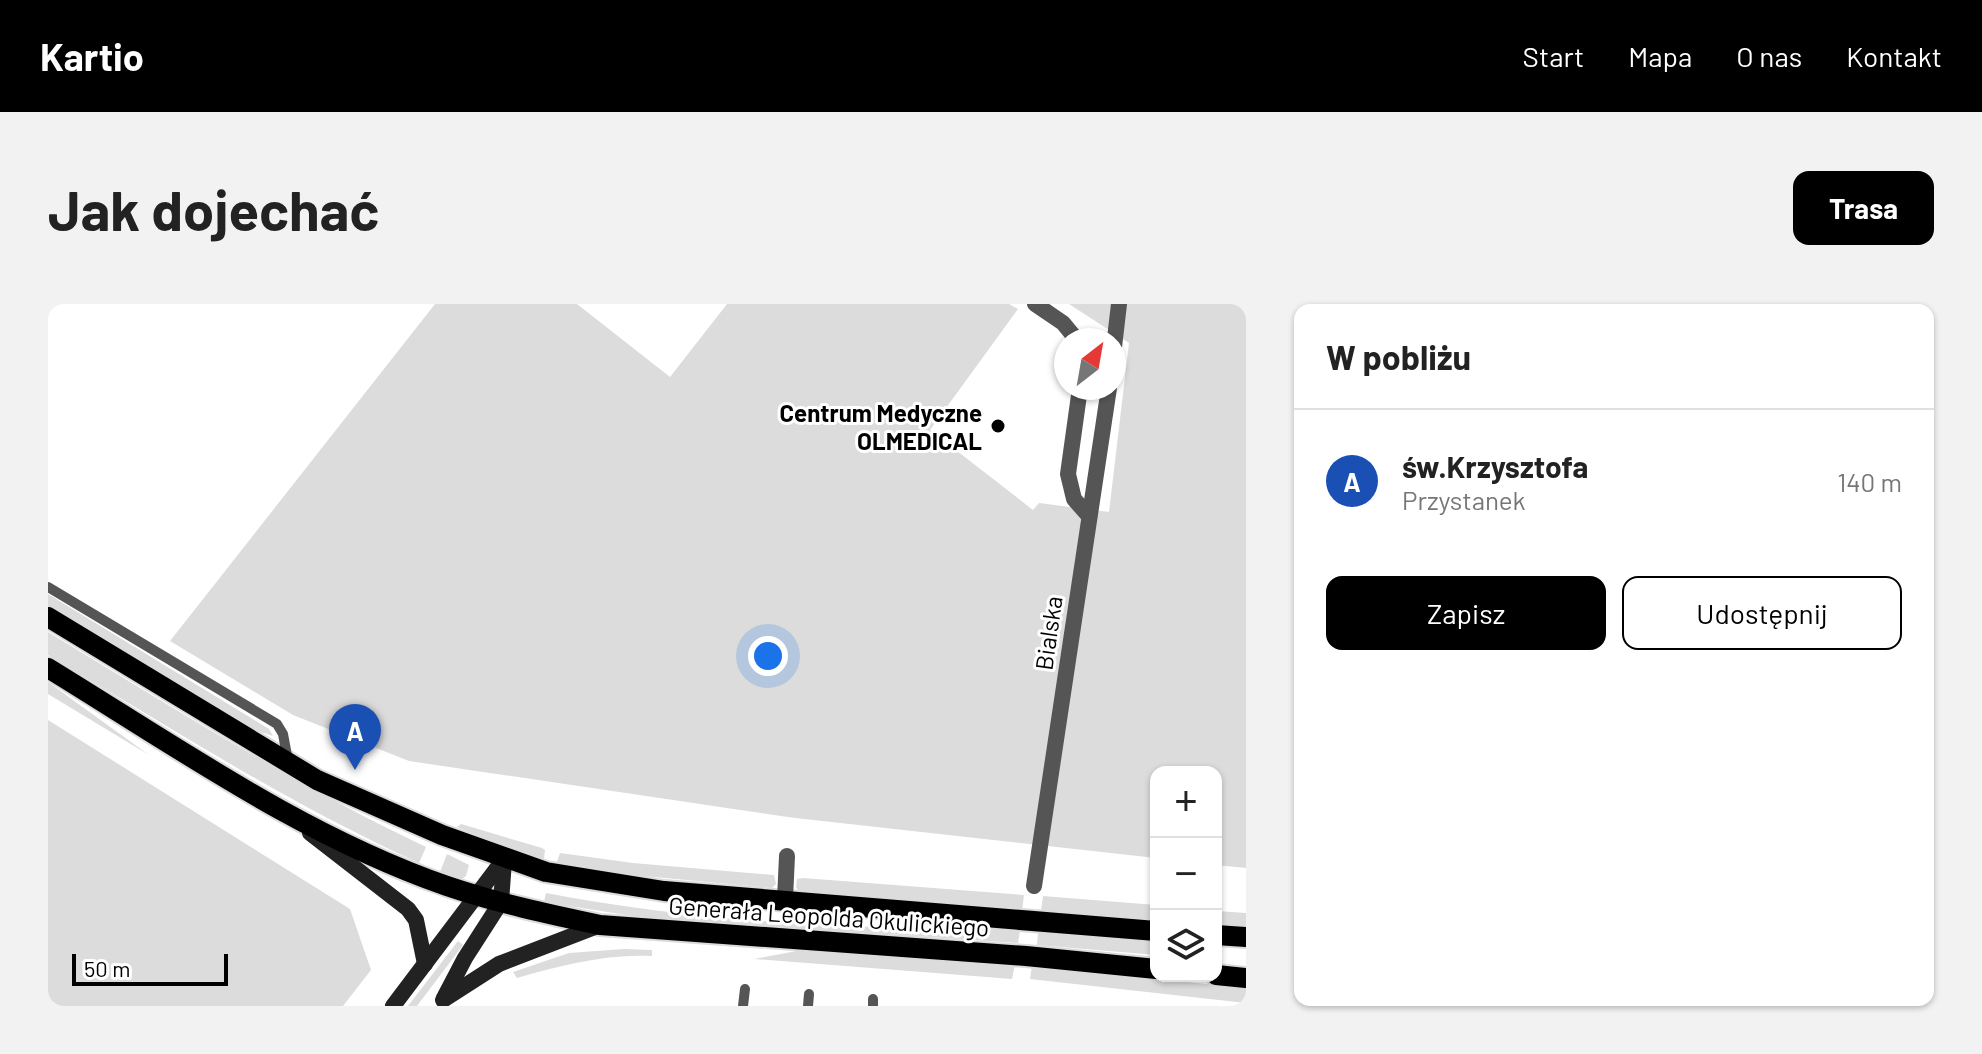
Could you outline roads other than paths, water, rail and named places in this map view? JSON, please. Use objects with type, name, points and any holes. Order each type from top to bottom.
[{"type":"main road","name":"Generała Leopolda Okulickiego","points":[[48,617],[317,780],[418,826],[546,872],[620,885],[1150,930]]},
{"type":"main road","name":"Generała Leopolda Okulickiego","points":[[48,668],[286,814],[406,870],[534,912],[600,925],[1026,956],[1150,968]]},
{"type":"main road","points":[[286,814],[408,909],[416,920],[425,964]]},
{"type":"main road","points":[[393,1006],[504,859]]},
{"type":"main road","points":[[441,1003],[501,902],[504,859]]},
{"type":"main road","points":[[441,1003],[499,964],[600,925]]},
{"type":"main road","points":[[1222,935],[1246,937]]},
{"type":"main road","points":[[1222,976],[1246,978]]},
{"type":"street","points":[[1035,304],[1067,328]]},
{"type":"street","points":[[1116,328],[1119,304]]},
{"type":"street","points":[[1078,400],[1068,474],[1074,499],[1089,516]]},
{"type":"street","name":"Bialska","points":[[1034,886],[1107,400]]},
{"type":"street","points":[[785,899],[787,856]]},
{"type":"lane","points":[[48,587],[277,724],[283,734],[289,762]]},
{"type":"lane","points":[[743,1006],[745,989]]},
{"type":"lane","points":[[808,1006],[809,994]]},
{"type":"place","name":"Centrum Medyczne OLMEDICAL","points":[[998,426]]},
{"type":"place","name":"św.Krzysztofa","points":[[355,770]]}]
